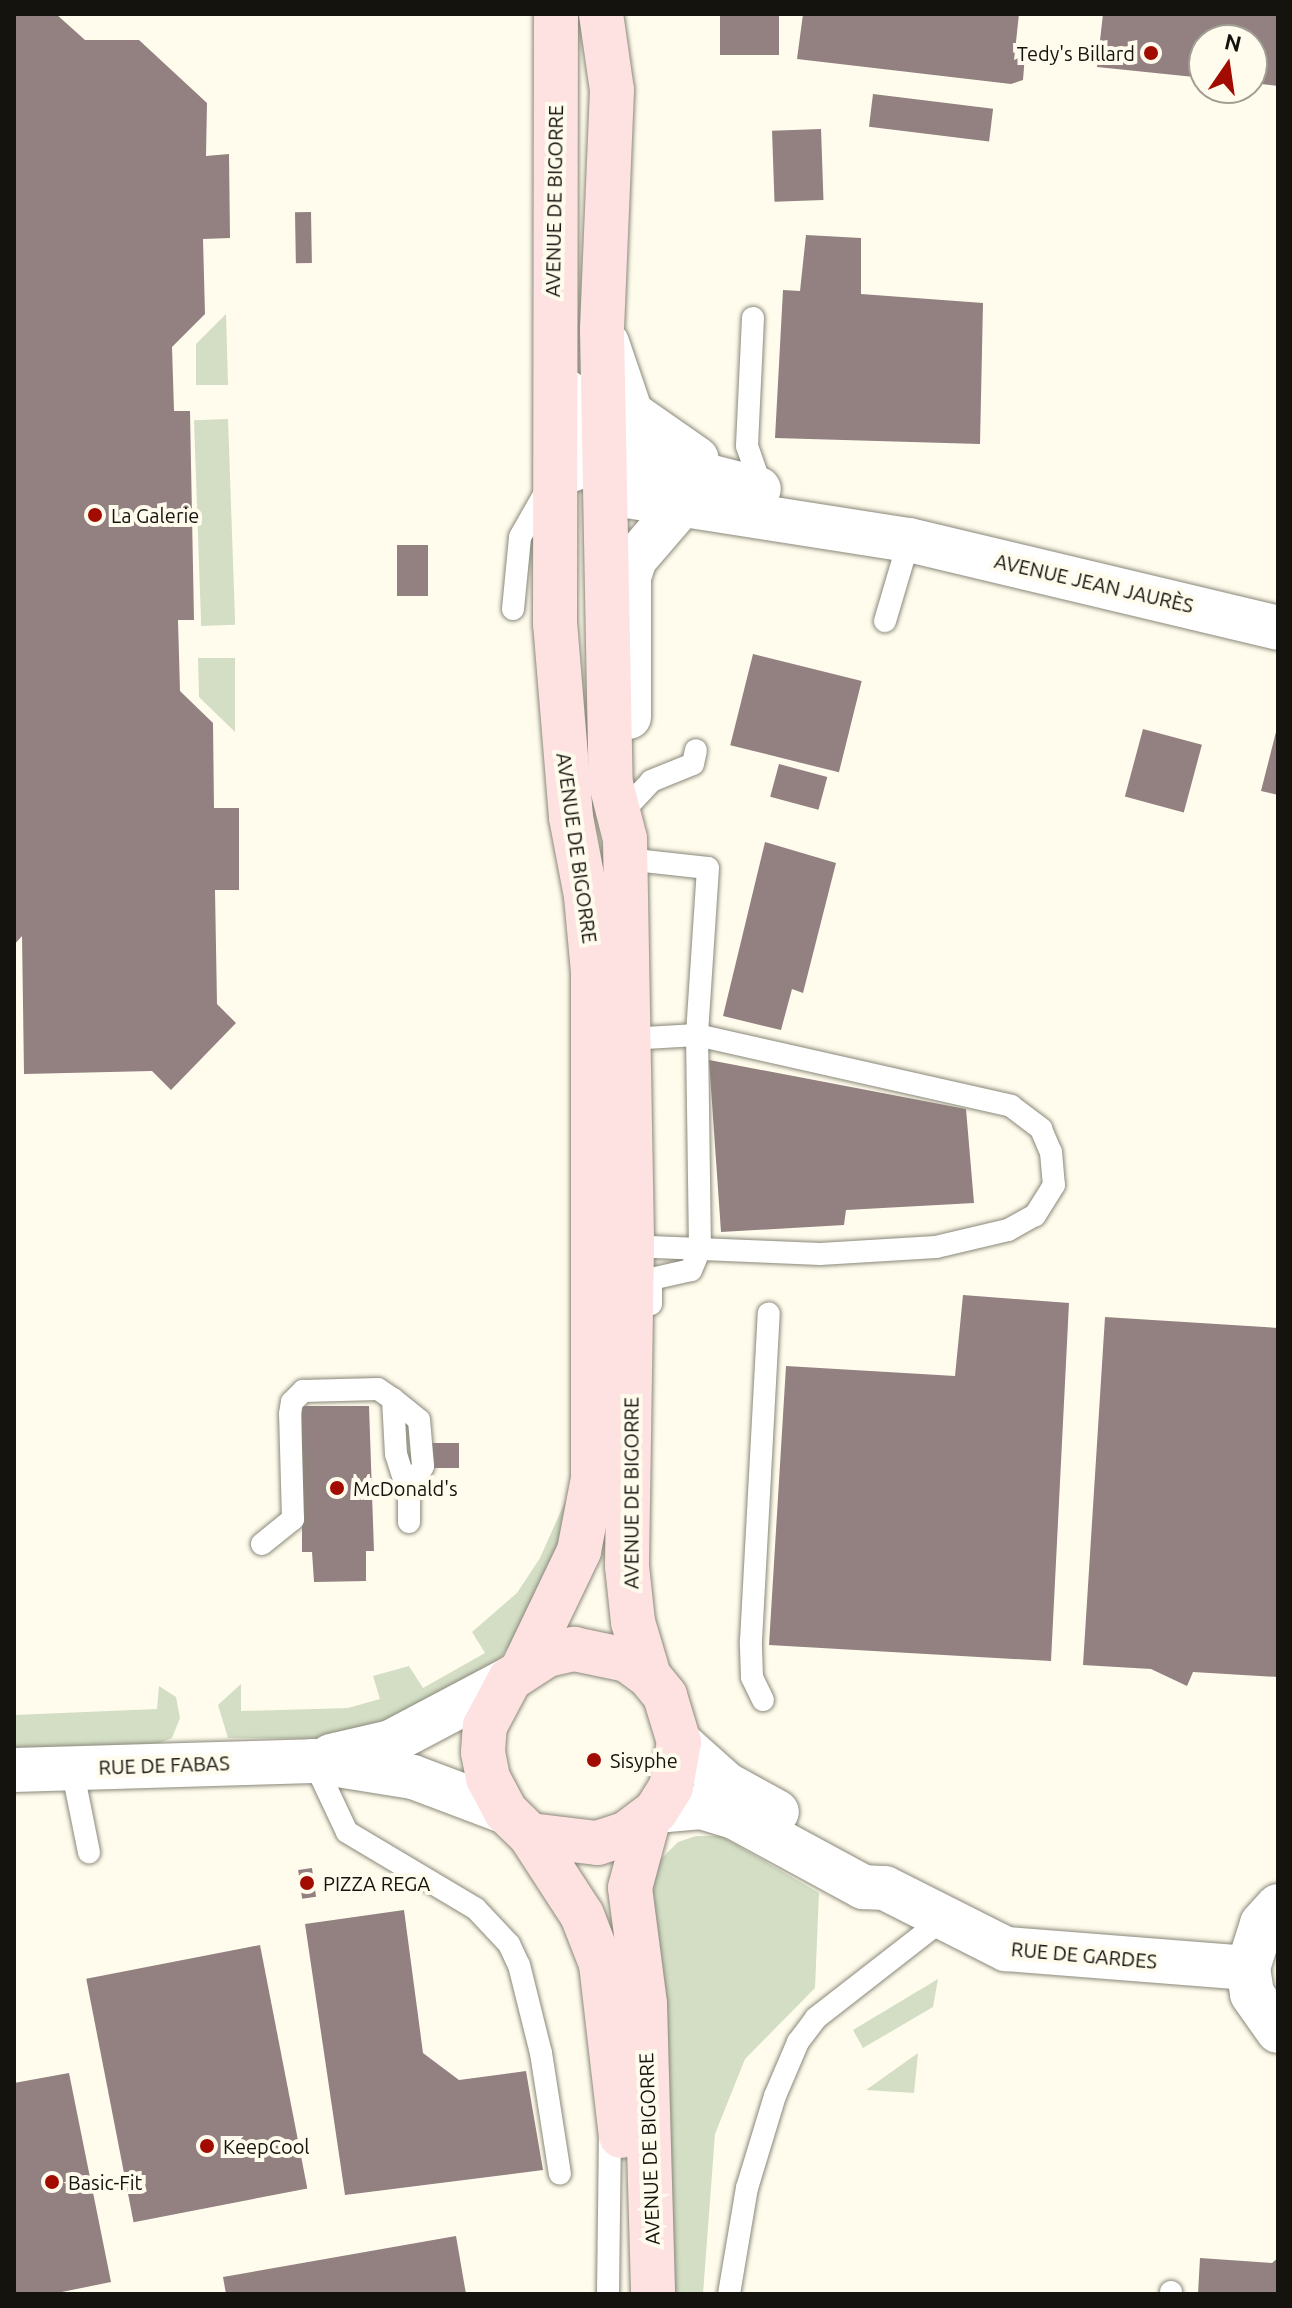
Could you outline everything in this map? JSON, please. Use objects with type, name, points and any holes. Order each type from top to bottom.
[{"type":"main road","name":"AVENUE DE BIGORRE","points":[[556,14],[556,79],[588,471],[622,822],[632,1246],[632,1470],[627,1566],[633,1622],[649,1676]]},
{"type":"main road","points":[[583,14],[595,86],[596,324]]},
{"type":"main road","name":"AVENUE DE BIGORRE","points":[[517,1673],[579,1551],[593,1478],[593,972],[559,711],[588,471],[612,90],[601,14]]},
{"type":"main road","points":[[574,1649],[627,1660],[649,1676],[675,1718],[679,1742],[671,1787],[653,1814],[625,1834],[597,1843],[518,1823],[488,1778],[483,1752],[490,1713],[517,1673],[574,1649]]},
{"type":"main road","name":"AVENUE DE BIGORRE","points":[[653,1814],[630,1888],[645,2004],[653,2294]]},
{"type":"main road","name":"AVENUE DE BIGORRE","points":[[518,1823],[582,1915],[597,1952],[615,2059],[629,2294]]},
{"type":"street","points":[[541,14],[556,79]]},
{"type":"street","points":[[596,324],[627,404],[639,423],[754,487]]},
{"type":"street","name":"AVENUE JEAN JAURÈS","points":[[588,471],[631,456],[811,501],[909,540]]},
{"type":"street","name":"AVENUE JEAN JAURÈS","points":[[588,471],[632,499],[683,503],[909,540],[1278,628]]},
{"type":"street","points":[[622,822],[629,577],[635,559],[683,503]]},
{"type":"street","name":"RUE DE FABAS","points":[[313,1761],[391,1742],[517,1673]]},
{"type":"street","name":"RUE DE GARDES","points":[[679,1742],[726,1784],[869,1864],[885,1888]]},
{"type":"street","name":"RUE DE FABAS","points":[[14,1770],[313,1761],[413,1777],[518,1823]]},
{"type":"street","name":"RUE DE GARDES","points":[[653,1814],[701,1807],[736,1818],[863,1887],[885,1888],[1006,1949],[1248,1968]]},
{"type":"street","points":[[1278,1906],[1262,1924],[1248,1968],[1252,1994],[1278,2031]]},
{"type":"lane","points":[[753,318],[747,446],[754,487]]},
{"type":"lane","points":[[513,609],[520,537],[588,471]]},
{"type":"lane","points":[[885,621],[909,540]]},
{"type":"lane","points":[[632,1470],[648,1421],[651,1279],[691,1270],[700,1249],[697,1035],[708,868],[622,822],[651,781],[693,764],[696,750]]},
{"type":"lane","points":[[628,1039],[697,1035],[1011,1106],[1041,1129],[1051,1152],[1054,1185],[1035,1215],[1008,1230],[936,1247],[820,1254],[632,1246]]},
{"type":"lane","points":[[763,1700],[752,1677],[751,1641],[769,1313]]},
{"type":"lane","points":[[262,1544],[293,1519],[292,1402],[303,1391],[365,1388],[393,1399],[396,1454],[409,1495],[409,1522]]},
{"type":"lane","points":[[313,1761],[347,1832],[476,1909],[509,1944],[519,1965],[541,2053],[560,2174]]},
{"type":"lane","points":[[72,1768],[89,1852]]},
{"type":"lane","points":[[729,2294],[747,2188],[775,2096],[798,2042],[816,2018],[943,1919]]},
{"type":"lane","points":[[608,2294],[615,2059]]},
{"type":"green space","points":[[226,314],[228,385],[196,385],[196,344]]},
{"type":"green space","points":[[228,419],[235,625],[201,626],[194,420]]},
{"type":"green space","points":[[198,658],[235,658],[235,732],[199,697]]},
{"type":"green space","points":[[568,1495],[578,1496],[538,1608],[500,1658],[441,1701],[350,1739],[228,1738],[218,1705],[241,1684],[241,1711],[348,1708],[380,1699],[373,1676],[409,1666],[423,1688],[485,1653],[472,1632],[517,1593],[540,1558]]},
{"type":"green space","points":[[159,1686],[176,1697],[180,1718],[172,1738],[160,1743],[14,1752],[14,1715],[157,1709]]},
{"type":"green space","points":[[696,1836],[721,1836],[819,1893],[815,1988],[745,2059],[715,2134],[703,2294],[668,2294],[650,1881],[659,1861],[678,1842]]},
{"type":"green space","points":[[938,1979],[933,2007],[863,2048],[853,2030]]},
{"type":"green space","points":[[918,2053],[914,2093],[866,2090]]},
{"type":"building","name":"La Galerie","points":[[14,14],[56,14],[85,40],[139,40],[207,103],[206,156],[229,154],[230,238],[203,239],[205,314],[172,347],[174,411],[190,411],[194,620],[178,620],[180,691],[213,723],[214,808],[239,808],[239,890],[215,890],[217,1004],[236,1023],[171,1090],[152,1071],[24,1074],[22,936],[14,945]]},
{"type":"building","points":[[720,14],[779,14],[779,55],[720,55]]},
{"type":"building","points":[[803,14],[1019,14],[1014,60],[1025,55],[1023,80],[1011,84],[797,59]]},
{"type":"building","name":"Tedy's Billard","points":[[1103,14],[1278,14],[1278,86],[1268,85],[1268,24],[1188,24],[1188,76],[1097,67]]},
{"type":"building","points":[[873,94],[993,109],[989,142],[869,127]]},
{"type":"building","points":[[821,129],[823,200],[775,202],[772,131]]},
{"type":"building","points":[[295,212],[311,212],[312,263],[296,263]]},
{"type":"building","points":[[806,235],[861,238],[861,294],[983,303],[980,444],[775,438],[783,290],[800,291]]},
{"type":"building","points":[[397,545],[428,545],[428,596],[397,596]]},
{"type":"building","points":[[753,654],[862,681],[839,772],[730,745]]},
{"type":"building","points":[[1278,728],[1278,795],[1261,791]]},
{"type":"building","points":[[1143,729],[1202,745],[1184,812],[1125,797]]},
{"type":"building","points":[[779,764],[827,777],[818,810],[770,797]]},
{"type":"building","points":[[765,842],[836,863],[803,993],[792,989],[781,1030],[723,1016]]},
{"type":"building","points":[[709,1060],[966,1109],[974,1203],[846,1210],[844,1225],[721,1232]]},
{"type":"building","points":[[963,1295],[1069,1303],[1051,1661],[769,1645],[786,1366],[955,1376]]},
{"type":"building","points":[[1105,1317],[1278,1328],[1278,1677],[1193,1672],[1187,1686],[1151,1669],[1083,1665]]},
{"type":"building","name":"McDonald's","points":[[302,1406],[369,1406],[374,1551],[366,1551],[366,1581],[314,1582],[312,1552],[302,1552]]},
{"type":"building","points":[[431,1443],[459,1443],[459,1468],[431,1468]]},
{"type":"building","name":"PIZZA REGA","points":[[312,1868],[316,1897],[302,1899],[298,1870]]},
{"type":"building","points":[[404,1910],[423,2053],[459,2080],[526,2071],[543,2170],[345,2195],[305,1924]]},
{"type":"building","points":[[260,1945],[307,2188],[134,2222],[86,1979]]},
{"type":"building","name":"Basic-Fit","points":[[69,2073],[111,2282],[52,2294],[14,2294],[14,2083]]},
{"type":"building","points":[[456,2236],[466,2294],[226,2294],[223,2277]]},
{"type":"building","points":[[1200,2258],[1272,2263],[1278,2258],[1278,2294],[1198,2294]]},
{"type":"place","name":"Tedy's Billard","points":[[1151,53]]},
{"type":"place","name":"La Galerie","points":[[95,515]]},
{"type":"place","name":"McDonald's","points":[[337,1488]]},
{"type":"place","name":"Sisyphe","points":[[594,1760]]},
{"type":"place","name":"PIZZA REGA","points":[[307,1883]]},
{"type":"place","name":"KeepCool","points":[[207,2146]]},
{"type":"place","name":"Basic-Fit","points":[[52,2182]]}]
